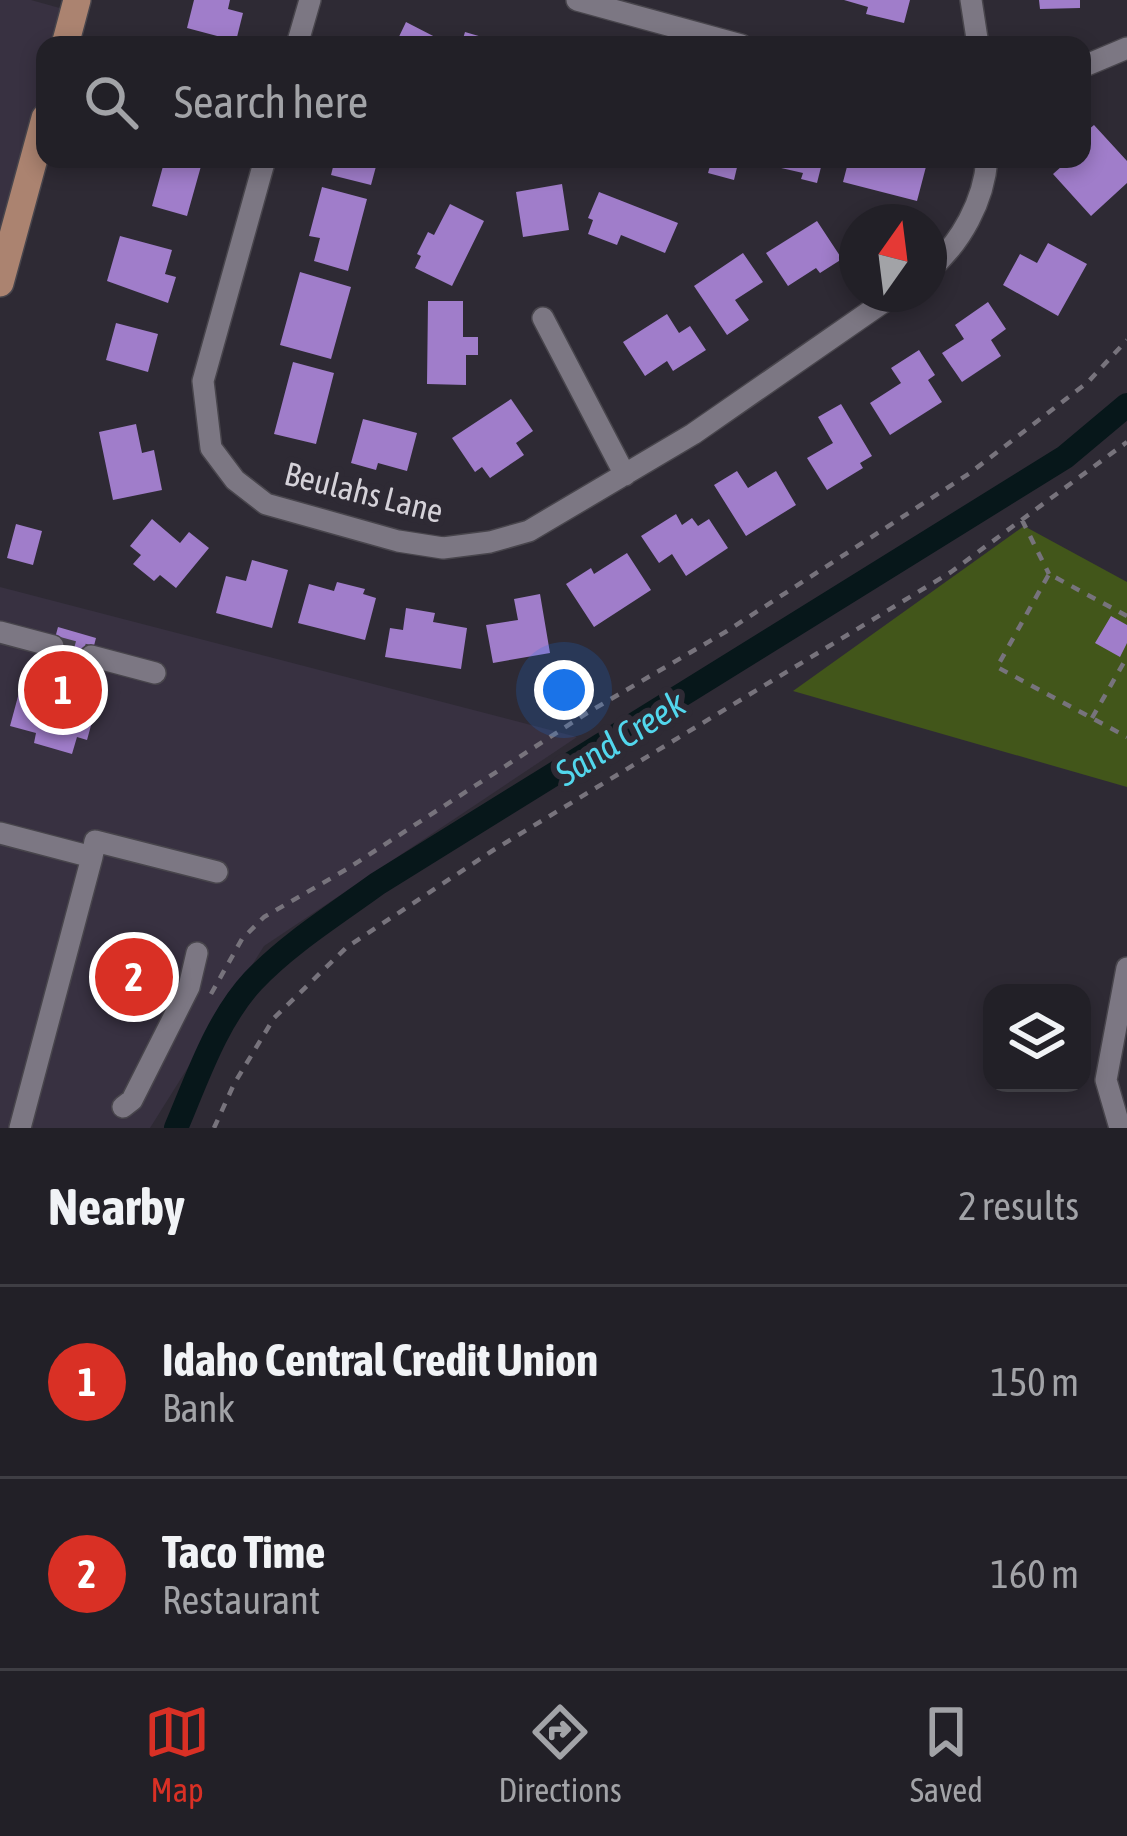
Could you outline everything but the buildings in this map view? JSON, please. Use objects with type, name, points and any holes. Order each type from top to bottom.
[{"type":"main road","points":[[67,36],[77,0]]},
{"type":"main road","points":[[0,283],[36,151]]},
{"type":"street","points":[[300,36],[310,0]]},
{"type":"street","points":[[577,0],[708,36]]},
{"type":"street","points":[[971,0],[976,36]]},
{"type":"street","points":[[1091,64],[1127,48]]},
{"type":"street","name":"Beulahs Lane","points":[[262,168],[203,381],[211,448],[235,480],[266,504],[398,541],[442,548],[529,531],[693,434],[869,312]]},
{"type":"street","points":[[947,248],[980,200],[986,168]]},
{"type":"street","points":[[543,318],[625,475]]},
{"type":"street","points":[[0,632],[53,646]]},
{"type":"street","points":[[91,656],[155,673]]},
{"type":"street","points":[[0,833],[92,857]]},
{"type":"street","points":[[20,1128],[95,842],[217,872]]},
{"type":"street","points":[[124,1107],[132,1100],[189,987],[197,953]]},
{"type":"street","points":[[1120,1128],[1106,1080],[1118,1054],[1127,968]]},
{"type":"path","points":[[209,997],[242,939],[264,917],[587,713],[727,631],[970,473],[1088,382],[1127,340]]},
{"type":"path","points":[[214,1128],[274,1018],[347,947],[492,850],[951,572],[1127,442]]},
{"type":"path","points":[[1022,520],[1049,574],[1127,616]]},
{"type":"path","points":[[1049,574],[997,667],[1127,737]]},
{"type":"path","points":[[1092,718],[1127,657]]},
{"type":"shaded area","points":[[0,0],[31,0],[74,12],[67,36],[36,36],[36,154],[0,288]]},
{"type":"shaded area","points":[[0,587],[577,737],[264,946],[150,1128],[0,1128]]},
{"type":"green space","points":[[1024,526],[1127,582],[1127,787],[793,691]]},
{"type":"waterway","name":"Sand Creek","points":[[176,1128],[228,1014],[253,981],[297,942],[377,884],[1065,457],[1127,405]]},
{"type":"tunnel","points":[[53,646],[91,656]]},
{"type":"place","name":"Idaho Central Credit Union","points":[[63,690]]},
{"type":"place","name":"Taco Time","points":[[134,977]]}]
